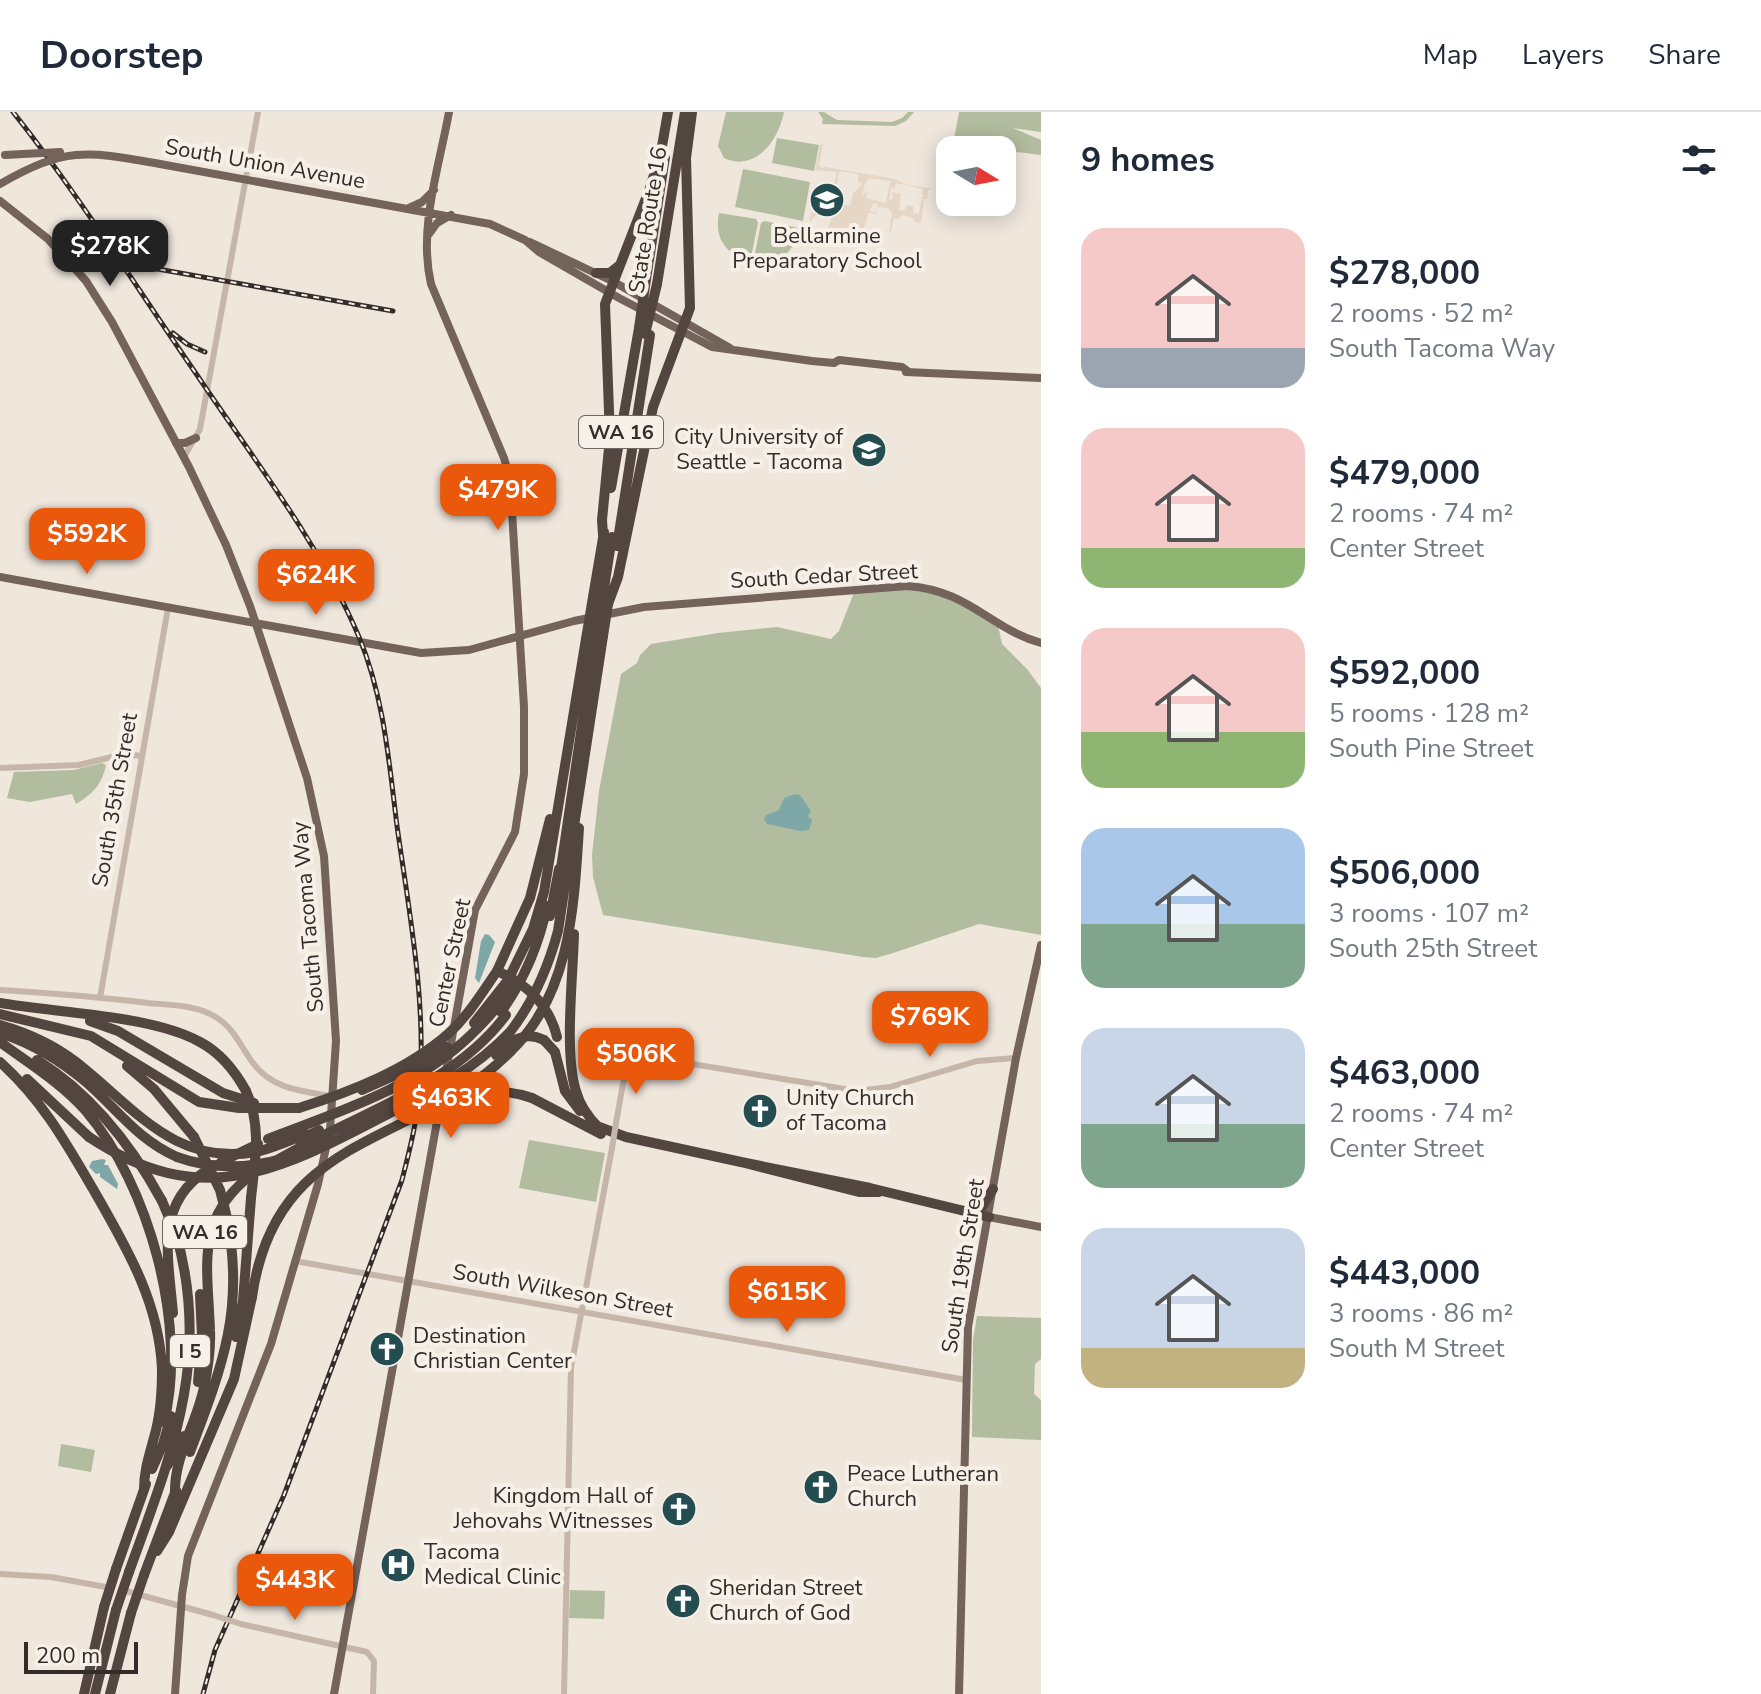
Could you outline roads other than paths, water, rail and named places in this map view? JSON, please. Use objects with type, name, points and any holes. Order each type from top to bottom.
[{"type":"highway","points":[[603,535],[610,438],[604,324],[611,286],[657,166],[670,112]]},
{"type":"highway","name":"State Route 16","points":[[645,332],[646,279],[670,112]]},
{"type":"highway","name":"State Route 16","points":[[645,332],[657,284],[685,112]]},
{"type":"highway","points":[[0,1033],[27,1043],[59,1062],[85,1082],[143,1138],[177,1157],[200,1165],[243,1167],[306,1151],[447,1078],[507,1030],[529,993],[545,957],[563,780],[653,407],[686,321],[691,294],[686,158],[692,112]]},
{"type":"highway","points":[[596,273],[610,273],[621,263]]},
{"type":"highway","name":"WA 16","points":[[606,595],[603,535],[645,332]]},
{"type":"highway","name":"WA 16","points":[[606,595],[645,332]]},
{"type":"highway","points":[[595,638],[578,849],[572,1075],[579,1100],[599,1128]]},
{"type":"highway","points":[[175,1493],[174,1475],[201,1401],[208,1363],[210,1332],[205,1266],[214,1222],[226,1201],[247,1178],[451,1068],[478,1046],[503,1014],[537,945],[595,638]]},
{"type":"highway","points":[[0,1061],[25,1077],[89,1137],[148,1168],[179,1176],[223,1178],[281,1166],[380,1118],[462,1074],[490,1052],[528,1006],[551,958],[558,931],[582,778]]},
{"type":"highway","points":[[299,1108],[349,1090],[422,1054],[459,1023],[497,971],[525,912],[555,798],[563,780]]},
{"type":"highway","points":[[145,1572],[169,1532],[234,1379],[258,1267],[268,1238],[291,1200],[333,1159],[466,1089],[511,1051],[540,1012],[560,968],[570,929],[578,849]]},
{"type":"highway","points":[[268,1139],[376,1094],[435,1064],[471,1036],[493,1013],[513,981],[537,918],[556,854]]},
{"type":"highway","points":[[497,971],[545,1007],[557,1037],[568,1091],[577,1107]]},
{"type":"highway","points":[[84,1694],[104,1607],[144,1489],[163,1444],[173,1406],[177,1373],[168,1227],[175,1204],[186,1187],[205,1170],[424,1062],[456,1040],[513,981]]},
{"type":"highway","points":[[0,1003],[98,1023],[118,1031],[223,1093],[263,1107]]},
{"type":"highway","points":[[39,1010],[118,1019],[189,1037],[204,1044],[225,1061],[246,1091],[255,1119],[257,1141],[239,1323],[232,1354],[211,1398]]},
{"type":"highway","name":"I 5","points":[[0,1014],[58,1026],[93,1044],[143,1078],[194,1137],[220,1190],[232,1242],[234,1308],[226,1351],[131,1613],[110,1694]]},
{"type":"highway","points":[[0,1025],[33,1035],[60,1051],[157,1132],[196,1148],[248,1153],[319,1130],[435,1071],[503,1014]]},
{"type":"highway","points":[[58,1026],[91,1036],[199,1102],[226,1107],[299,1108],[323,1105],[378,1085]]},
{"type":"highway","points":[[380,1118],[455,1086],[516,1039],[534,1036],[544,1040],[555,1052],[570,1101],[599,1128],[626,1137]]},
{"type":"highway","points":[[0,1042],[49,1077],[83,1108],[112,1146],[136,1193],[160,1271],[171,1353],[169,1394],[157,1455]]},
{"type":"highway","name":"I 5","points":[[0,1042],[48,1067],[82,1095],[122,1136],[162,1201],[176,1234],[186,1277],[190,1350],[184,1400],[167,1466],[116,1610],[95,1694]]},
{"type":"highway","points":[[0,1061],[51,1118],[129,1252],[146,1291],[159,1339],[162,1371],[158,1421],[144,1474],[144,1489]]},
{"type":"highway","points":[[387,1129],[483,1092],[512,1092],[532,1098],[594,1132],[824,1178],[989,1217]]},
{"type":"highway","name":"WA 16","points":[[167,1466],[184,1436],[196,1394],[202,1336],[200,1257],[211,1215],[230,1186],[249,1169],[319,1130]]},
{"type":"highway","points":[[964,1211],[982,1207],[993,1189]]},
{"type":"main road","name":"Center Street","points":[[334,1694],[475,910],[484,888],[509,847],[520,811],[525,756],[508,472],[431,284],[426,238],[449,112]]},
{"type":"main road","name":"South Union Avenue","points":[[0,184],[52,158],[84,153],[451,215],[490,224],[541,245],[596,273],[681,332],[712,347],[839,366],[1041,378]]},
{"type":"main road","points":[[2,156],[84,153]]},
{"type":"main road","points":[[409,208],[422,202],[435,189]]},
{"type":"main road","name":"South Tacoma Way","points":[[0,201],[48,239],[91,287],[184,457],[226,545],[256,623],[307,778],[323,844],[336,1041],[334,1097],[324,1161],[271,1344],[193,1541],[185,1569],[175,1694]]},
{"type":"main road","points":[[426,238],[437,223],[451,215]]},
{"type":"main road","name":"South Union Avenue","points":[[525,240],[539,252],[686,321],[731,349]]},
{"type":"main road","points":[[176,443],[196,438]]},
{"type":"main road","name":"South Cedar Street","points":[[0,577],[424,653],[464,651],[597,616],[665,605],[918,587],[958,597],[1016,633],[1041,643]]},
{"type":"main road","name":"South 19th Street","points":[[959,1694],[968,1327],[1016,1058],[1041,945]]},
{"type":"main road","points":[[989,1217],[1041,1227]]},
{"type":"street","points":[[184,457],[196,438],[258,112]]},
{"type":"street","name":"South 35th Street","points":[[100,998],[168,608]]},
{"type":"street","points":[[0,768],[79,765],[124,754],[141,756]]},
{"type":"street","points":[[0,990],[188,1007],[207,1012],[234,1032],[253,1063],[271,1080],[290,1089],[334,1097]]},
{"type":"street","points":[[564,1694],[571,1368],[626,1067],[635,1056],[648,1055],[849,1090],[870,1090],[977,1061],[1016,1058]]},
{"type":"street","name":"South Wilkeson Street","points":[[295,1261],[966,1380]]},
{"type":"street","points":[[0,1574],[66,1579],[181,1605],[241,1624],[365,1651],[372,1655],[375,1664],[373,1694]]},
{"type":"water","points":[[800,795],[811,811],[808,816],[812,820],[809,830],[767,824],[764,819],[766,815],[779,810],[784,798]]},
{"type":"water","points":[[485,934],[495,942],[479,983],[475,978]]},
{"type":"water","points":[[106,1160],[104,1165],[108,1165],[118,1184],[117,1189],[89,1167],[92,1161]]},
{"type":"railway","points":[[13,112],[84,208],[284,502],[343,602],[359,637],[380,706],[415,955],[421,1020],[420,1085],[416,1121],[402,1180],[284,1495],[215,1650],[203,1694]]},
{"type":"railway","points":[[117,249],[135,262],[152,268],[393,311]]},
{"type":"railway","points":[[173,333],[205,352]]},
{"type":"place","name":"Bellarmine Preparatory School","points":[[827,200]]},
{"type":"place","name":"City University of Seattle - Tacoma","points":[[869,450]]},
{"type":"place","name":"Unity Church of Tacoma","points":[[760,1111]]},
{"type":"place","name":"Destination Christian Center","points":[[387,1349]]},
{"type":"place","name":"Peace Lutheran Church","points":[[821,1487]]},
{"type":"place","name":"Kingdom Hall of Jehovahs Witnesses","points":[[679,1509]]},
{"type":"place","name":"Tacoma Medical Clinic","points":[[398,1565]]},
{"type":"place","name":"Sheridan Street Church of God","points":[[683,1601]]}]
